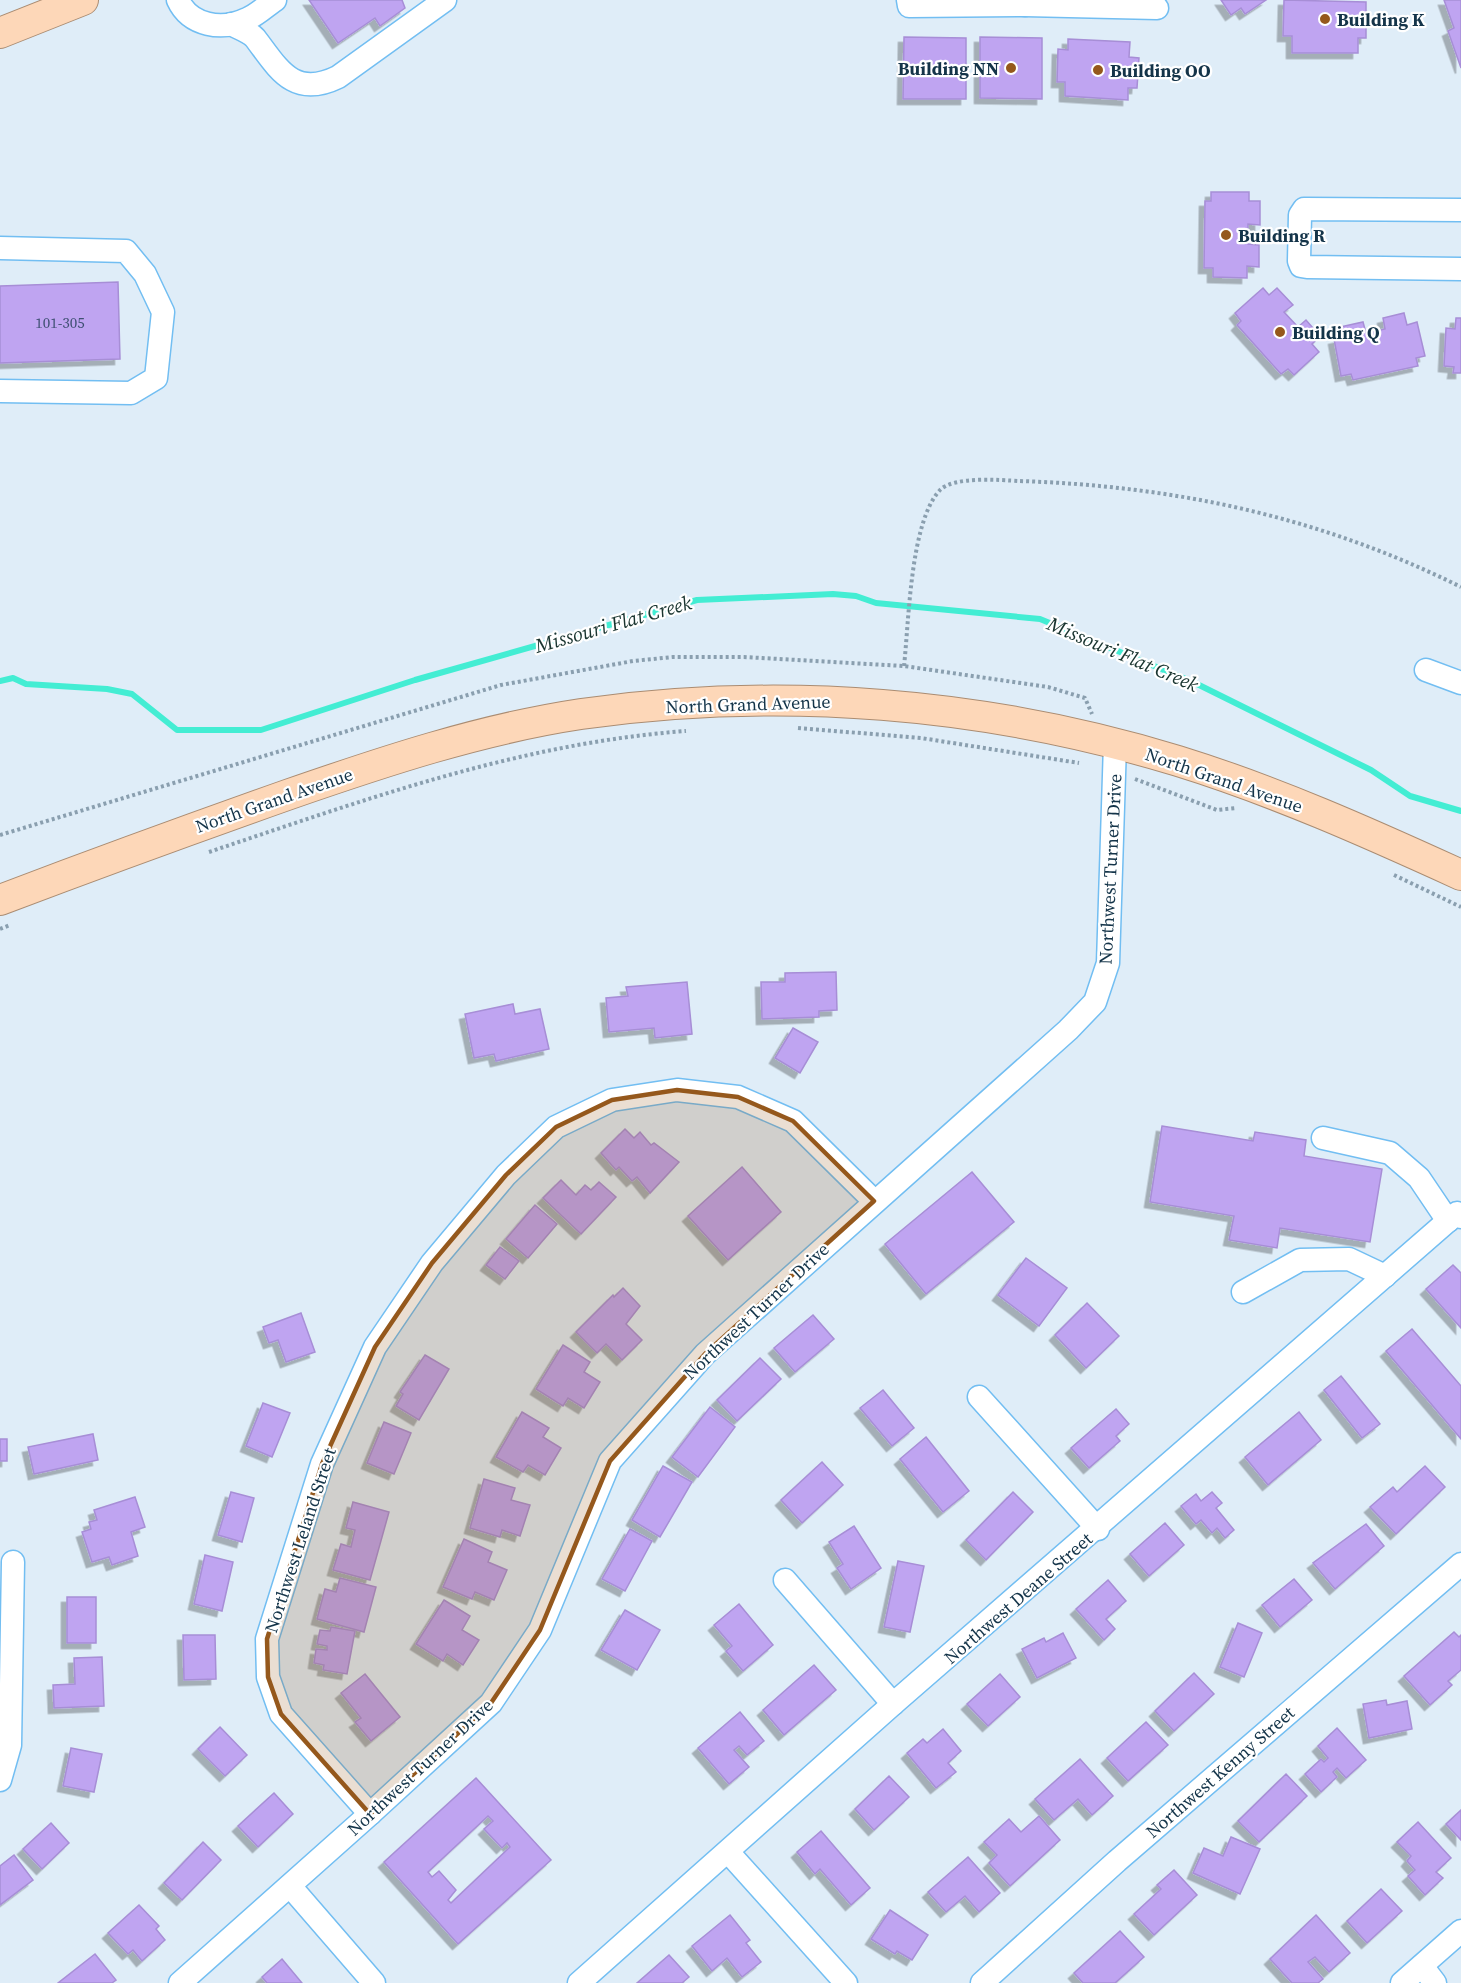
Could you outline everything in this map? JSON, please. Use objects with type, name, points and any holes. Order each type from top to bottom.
[{"type":"main road","points":[[0,33],[83,0]]},
{"type":"main road","name":"North Grand Avenue","points":[[10,910],[341,776],[463,739],[580,715],[705,702],[855,702],[962,712],[1107,751],[1180,762],[1370,833],[1461,875]]},
{"type":"street","points":[[178,0],[183,12],[193,20],[217,25],[248,19],[274,0]]},
{"type":"street","points":[[231,24],[254,36],[274,66],[288,78],[305,83],[324,84],[338,77],[445,0]]},
{"type":"street","points":[[908,0],[909,6],[1024,3],[1157,8]]},
{"type":"street","points":[[1461,210],[1304,209],[1300,214],[1299,261],[1301,266],[1307,267],[1461,269]]},
{"type":"street","points":[[0,248],[126,251],[145,274],[163,312],[156,378],[131,393],[0,391]]},
{"type":"street","points":[[1426,670],[1461,683]]},
{"type":"street","name":"Northwest Turner Drive","points":[[180,1983],[370,1815],[491,1702],[540,1630],[610,1461],[705,1354],[1068,1030],[1095,1002],[1108,963],[1107,751]]},
{"type":"street","name":"Northwest Leland Street","points":[[370,1815],[281,1714],[268,1677],[267,1639],[322,1464],[375,1347],[432,1263],[506,1174],[556,1127],[612,1100],[677,1090],[738,1096],[793,1121],[874,1201]]},
{"type":"street","points":[[1323,1138],[1390,1153],[1419,1178],[1455,1217]]},
{"type":"street","name":"Northwest Deane Street","points":[[579,1983],[729,1853],[893,1704],[1098,1529],[1455,1217]]},
{"type":"street","points":[[1243,1292],[1300,1260],[1349,1259],[1385,1276]]},
{"type":"street","points":[[979,1397],[1098,1529]]},
{"type":"street","points":[[0,1780],[10,1746],[13,1562]]},
{"type":"street","name":"Northwest Kenny Street","points":[[982,1983],[1117,1861],[1461,1564]]},
{"type":"street","points":[[785,1580],[893,1704]]},
{"type":"street","points":[[729,1853],[846,1983]]},
{"type":"street","points":[[290,1886],[374,1983]]},
{"type":"street","points":[[1402,1983],[1428,1974],[1461,1931]]},
{"type":"path","points":[[1107,751],[1092,710],[1084,698],[1048,687],[904,666],[912,577],[926,516],[942,488],[960,482],[1000,480],[1108,486],[1161,492],[1269,514],[1321,528],[1374,548],[1461,586]]},
{"type":"path","points":[[795,728],[955,742],[1107,751],[1217,810],[1234,807],[1244,810]]},
{"type":"path","points":[[199,855],[438,777],[622,738],[692,731]]},
{"type":"path","points":[[1386,871],[1461,907]]},
{"type":"path","points":[[0,929],[10,910]]},
{"type":"highlighted area","points":[[677,1090],[738,1097],[793,1121],[874,1201],[705,1354],[610,1461],[540,1630],[491,1703],[370,1814],[281,1714],[268,1677],[267,1639],[322,1464],[375,1347],[432,1263],[506,1175],[556,1127],[612,1100]]},
{"type":"building","points":[[309,0],[402,0],[405,8],[380,26],[375,18],[338,43]]},
{"type":"building","points":[[1221,0],[1266,0],[1245,14],[1241,8],[1231,15]]},
{"type":"building","name":"Building K","points":[[1284,0],[1366,2],[1366,38],[1358,38],[1358,53],[1292,53],[1292,36],[1283,36]]},
{"type":"building","points":[[1444,0],[1461,0],[1461,68],[1448,31],[1454,28]]},
{"type":"building","points":[[904,37],[966,38],[966,99],[903,99]]},
{"type":"building","name":"Building NN","points":[[980,37],[1042,38],[1042,99],[980,98]]},
{"type":"building","name":"Building OO","points":[[1068,39],[1130,42],[1129,57],[1139,58],[1137,88],[1128,88],[1128,100],[1065,96],[1065,82],[1057,82],[1058,49],[1068,50]]},
{"type":"building","name":"Building R","points":[[1211,192],[1249,192],[1249,201],[1260,201],[1260,225],[1248,224],[1248,244],[1259,245],[1259,267],[1247,266],[1247,278],[1213,277],[1213,268],[1204,268],[1205,201],[1211,201]]},
{"type":"building","points":[[118,282],[120,359],[0,363],[0,286]]},
{"type":"building","name":"Building Q","points":[[1263,288],[1269,295],[1277,288],[1293,305],[1284,312],[1298,327],[1306,320],[1320,336],[1312,344],[1319,352],[1294,375],[1288,369],[1281,374],[1237,325],[1241,321],[1235,313]]},
{"type":"building","points":[[1404,313],[1407,325],[1417,322],[1425,356],[1416,358],[1418,366],[1353,380],[1351,374],[1341,376],[1334,339],[1343,337],[1340,327],[1363,322],[1366,333],[1385,329],[1383,318]]},
{"type":"building","points":[[1456,318],[1461,318],[1461,373],[1453,373],[1454,367],[1444,366],[1446,328],[1455,329]]},
{"type":"building","points":[[836,972],[837,1010],[819,1011],[819,1017],[762,1019],[761,982],[785,982],[785,973]]},
{"type":"building","points":[[687,982],[692,1034],[655,1038],[654,1028],[609,1032],[606,998],[628,996],[626,987]]},
{"type":"building","points":[[513,1004],[515,1014],[540,1009],[549,1049],[496,1061],[494,1054],[474,1058],[465,1014]]},
{"type":"building","points":[[793,1028],[818,1042],[800,1073],[775,1058]]},
{"type":"building","points":[[1162,1126],[1253,1141],[1255,1132],[1306,1140],[1304,1156],[1382,1169],[1370,1242],[1280,1228],[1277,1248],[1229,1240],[1234,1216],[1150,1202]]},
{"type":"building","points":[[625,1129],[634,1138],[640,1132],[651,1145],[654,1143],[679,1162],[650,1193],[637,1177],[632,1181],[619,1167],[616,1170],[601,1153]]},
{"type":"building","points":[[742,1167],[781,1212],[728,1260],[688,1216]]},
{"type":"building","points":[[972,1172],[1014,1222],[926,1294],[885,1244]]},
{"type":"building","points":[[561,1180],[576,1195],[585,1185],[591,1190],[599,1182],[616,1197],[581,1234],[543,1198]]},
{"type":"building","points":[[535,1205],[557,1224],[528,1258],[506,1239]]},
{"type":"building","points":[[500,1247],[519,1261],[505,1279],[486,1265]]},
{"type":"building","points":[[1026,1258],[1067,1288],[1039,1326],[998,1295]]},
{"type":"building","points":[[1453,1265],[1461,1273],[1461,1328],[1426,1289]]},
{"type":"building","points":[[623,1288],[640,1306],[626,1324],[642,1340],[622,1360],[606,1344],[597,1353],[576,1332]]},
{"type":"building","points":[[1087,1303],[1119,1336],[1086,1368],[1055,1335]]},
{"type":"building","points":[[301,1313],[315,1352],[286,1362],[278,1340],[269,1343],[263,1327]]},
{"type":"building","points":[[813,1315],[834,1339],[795,1372],[774,1348]]},
{"type":"building","points":[[1412,1329],[1461,1386],[1461,1439],[1386,1351]]},
{"type":"building","points":[[563,1345],[590,1362],[584,1372],[600,1382],[584,1408],[568,1398],[563,1406],[536,1389]]},
{"type":"building","points":[[425,1355],[449,1369],[419,1420],[396,1406],[403,1394],[400,1392]]},
{"type":"building","points":[[760,1358],[781,1379],[737,1421],[717,1400]]},
{"type":"building","points":[[1341,1376],[1380,1424],[1362,1438],[1324,1390]]},
{"type":"building","points":[[883,1390],[914,1428],[892,1446],[860,1408]]},
{"type":"building","points":[[263,1403],[290,1413],[272,1457],[246,1446]]},
{"type":"building","points":[[710,1407],[735,1427],[698,1477],[672,1457]]},
{"type":"building","points":[[1116,1409],[1129,1424],[1116,1436],[1120,1441],[1089,1468],[1071,1448]]},
{"type":"building","points":[[522,1412],[549,1428],[543,1437],[561,1448],[545,1475],[528,1465],[523,1472],[496,1457]]},
{"type":"building","points":[[1299,1412],[1321,1440],[1268,1485],[1245,1457]]},
{"type":"building","points":[[384,1422],[411,1433],[394,1474],[367,1463]]},
{"type":"building","points":[[93,1434],[98,1460],[34,1474],[28,1447]]},
{"type":"building","points":[[926,1437],[969,1491],[943,1512],[900,1459]]},
{"type":"building","points":[[0,1439],[7,1439],[7,1461],[0,1461]]},
{"type":"building","points":[[822,1462],[843,1485],[802,1523],[781,1500]]},
{"type":"building","points":[[663,1466],[692,1482],[660,1537],[632,1520]]},
{"type":"building","points":[[1425,1466],[1445,1487],[1396,1534],[1370,1507],[1393,1487],[1397,1492]]},
{"type":"building","points":[[484,1479],[515,1488],[511,1500],[530,1505],[520,1536],[502,1530],[500,1537],[470,1528]]},
{"type":"building","points":[[231,1492],[254,1498],[242,1542],[218,1535]]},
{"type":"building","points":[[1013,1492],[1033,1512],[986,1560],[966,1540]]},
{"type":"building","points":[[1212,1492],[1222,1503],[1216,1508],[1234,1530],[1225,1538],[1217,1528],[1212,1533],[1201,1520],[1196,1524],[1181,1506],[1196,1494],[1201,1501]]},
{"type":"building","points":[[135,1497],[145,1527],[131,1532],[138,1556],[112,1565],[109,1557],[92,1562],[82,1532],[91,1529],[89,1522],[97,1520],[94,1510]]},
{"type":"building","points":[[353,1502],[389,1512],[370,1580],[333,1570],[341,1544],[351,1547],[355,1530],[346,1528]]},
{"type":"building","points":[[1165,1523],[1184,1545],[1149,1576],[1130,1554]]},
{"type":"building","points":[[1366,1524],[1384,1546],[1335,1589],[1313,1563]]},
{"type":"building","points":[[854,1526],[881,1568],[851,1589],[837,1568],[843,1564],[829,1542]]},
{"type":"building","points":[[630,1529],[652,1541],[625,1591],[602,1579]]},
{"type":"building","points":[[464,1539],[492,1552],[488,1562],[507,1570],[494,1600],[475,1592],[472,1599],[443,1587]]},
{"type":"building","points":[[205,1555],[233,1562],[222,1611],[194,1604]]},
{"type":"building","points":[[898,1561],[924,1566],[910,1632],[884,1627]]},
{"type":"building","points":[[340,1578],[376,1587],[364,1632],[317,1619],[325,1589],[336,1592]]},
{"type":"building","points":[[1294,1579],[1312,1600],[1280,1627],[1262,1605]]},
{"type":"building","points":[[1108,1580],[1126,1601],[1106,1619],[1115,1629],[1104,1640],[1076,1609]]},
{"type":"building","points":[[67,1597],[96,1597],[96,1643],[67,1643]]},
{"type":"building","points":[[444,1600],[470,1616],[462,1630],[479,1640],[463,1665],[447,1654],[443,1661],[416,1644]]},
{"type":"building","points":[[739,1604],[773,1645],[743,1671],[726,1651],[732,1646],[714,1625]]},
{"type":"building","points":[[625,1610],[660,1630],[637,1670],[601,1650]]},
{"type":"building","points":[[1238,1623],[1262,1633],[1244,1677],[1220,1667]]},
{"type":"building","points":[[331,1627],[355,1631],[347,1674],[323,1670],[324,1665],[314,1663],[316,1649],[327,1650],[327,1646],[317,1644],[320,1630],[330,1631]]},
{"type":"building","points":[[1454,1632],[1459,1637],[1461,1635],[1461,1670],[1448,1681],[1452,1685],[1430,1705],[1404,1676]]},
{"type":"building","points":[[1063,1633],[1076,1658],[1037,1678],[1022,1649],[1044,1638],[1046,1642]]},
{"type":"building","points":[[183,1635],[215,1635],[216,1679],[184,1680]]},
{"type":"building","points":[[102,1657],[104,1706],[54,1708],[53,1685],[75,1684],[74,1658]]},
{"type":"building","points":[[814,1665],[836,1690],[784,1735],[763,1710]]},
{"type":"building","points":[[1194,1673],[1214,1694],[1174,1731],[1155,1711]]},
{"type":"building","points":[[365,1674],[400,1717],[371,1741],[355,1722],[361,1718],[341,1693]]},
{"type":"building","points":[[1000,1674],[1020,1697],[988,1726],[967,1704]]},
{"type":"building","points":[[1386,1700],[1387,1705],[1407,1701],[1412,1729],[1369,1738],[1363,1704]]},
{"type":"building","points":[[740,1712],[764,1741],[747,1755],[739,1746],[734,1750],[749,1767],[729,1784],[698,1748]]},
{"type":"building","points":[[1146,1722],[1168,1745],[1128,1781],[1107,1758]]},
{"type":"building","points":[[220,1727],[247,1755],[225,1776],[198,1749]]},
{"type":"building","points":[[1337,1728],[1366,1760],[1346,1778],[1337,1768],[1333,1772],[1337,1777],[1321,1792],[1305,1774],[1321,1759],[1324,1762],[1328,1758],[1318,1746]]},
{"type":"building","points":[[943,1729],[961,1751],[948,1763],[956,1772],[936,1788],[907,1753],[923,1739],[927,1743]]},
{"type":"building","points":[[71,1748],[102,1754],[94,1792],[63,1786]]},
{"type":"building","points":[[1080,1759],[1113,1796],[1092,1815],[1078,1799],[1054,1820],[1035,1799]]},
{"type":"building","points":[[1286,1774],[1307,1796],[1259,1842],[1238,1821]]},
{"type":"building","points":[[889,1776],[909,1797],[874,1830],[855,1809]]},
{"type":"building","points":[[476,1778],[551,1860],[458,1944],[384,1862]],"holes":[[[488,1816],[493,1821],[484,1829],[502,1848],[507,1843],[510,1847],[451,1903],[448,1900],[456,1890],[439,1871],[432,1877],[428,1872]]]},
{"type":"building","points":[[274,1793],[293,1814],[258,1847],[238,1826]]},
{"type":"building","points":[[1461,1810],[1461,1840],[1446,1824]]},
{"type":"building","points":[[1039,1816],[1060,1840],[1010,1886],[989,1863],[997,1855],[984,1842],[1009,1819],[1021,1832]]},
{"type":"building","points":[[1418,1822],[1451,1858],[1436,1872],[1443,1878],[1425,1895],[1408,1876],[1415,1870],[1407,1861],[1411,1856],[1397,1842]]},
{"type":"building","points":[[51,1823],[69,1843],[42,1869],[23,1849]]},
{"type":"building","points":[[821,1831],[870,1888],[851,1905],[820,1869],[815,1874],[797,1852]]},
{"type":"building","points":[[1231,1837],[1260,1849],[1240,1894],[1193,1873],[1204,1848],[1223,1856]]},
{"type":"building","points":[[203,1842],[221,1860],[182,1900],[164,1883]]},
{"type":"building","points":[[14,1855],[33,1880],[0,1905],[0,1866]]},
{"type":"building","points":[[968,1857],[1000,1893],[979,1912],[965,1896],[946,1912],[928,1892]]},
{"type":"building","points":[[1174,1870],[1197,1895],[1154,1935],[1134,1914],[1161,1889],[1157,1885]]},
{"type":"building","points":[[1381,1889],[1402,1911],[1367,1943],[1347,1921]]},
{"type":"building","points":[[139,1905],[159,1926],[156,1929],[165,1940],[142,1961],[133,1950],[128,1954],[108,1933]]},
{"type":"building","points":[[890,1910],[928,1935],[912,1960],[897,1951],[895,1954],[871,1939]]},
{"type":"building","points":[[730,1915],[750,1940],[746,1943],[761,1962],[742,1977],[727,1958],[712,1971],[692,1946]]},
{"type":"building","points":[[1316,1915],[1350,1953],[1329,1972],[1315,1957],[1308,1962],[1323,1979],[1318,1983],[1292,1983],[1270,1959]]},
{"type":"building","points":[[1120,1931],[1144,1957],[1115,1983],[1083,1983],[1074,1973]]},
{"type":"building","points":[[95,1954],[116,1980],[112,1983],[58,1983]]},
{"type":"building","points":[[669,1955],[689,1977],[682,1983],[637,1983]]},
{"type":"building","points":[[282,1959],[302,1983],[267,1983],[262,1977]]},
{"type":"waterway","name":"Missouri Flat Creek","points":[[0,681],[13,678],[26,684],[107,689],[132,694],[177,730],[261,730],[415,680],[697,600],[833,594],[856,596],[876,603],[1040,619],[1193,682],[1371,770],[1410,796],[1461,811]]},
{"type":"place","name":"Building K","points":[[1325,19]]},
{"type":"place","name":"Building NN","points":[[1011,68]]},
{"type":"place","name":"Building OO","points":[[1098,70]]},
{"type":"place","name":"Building R","points":[[1226,235]]},
{"type":"place","name":"Building Q","points":[[1280,332]]}]
